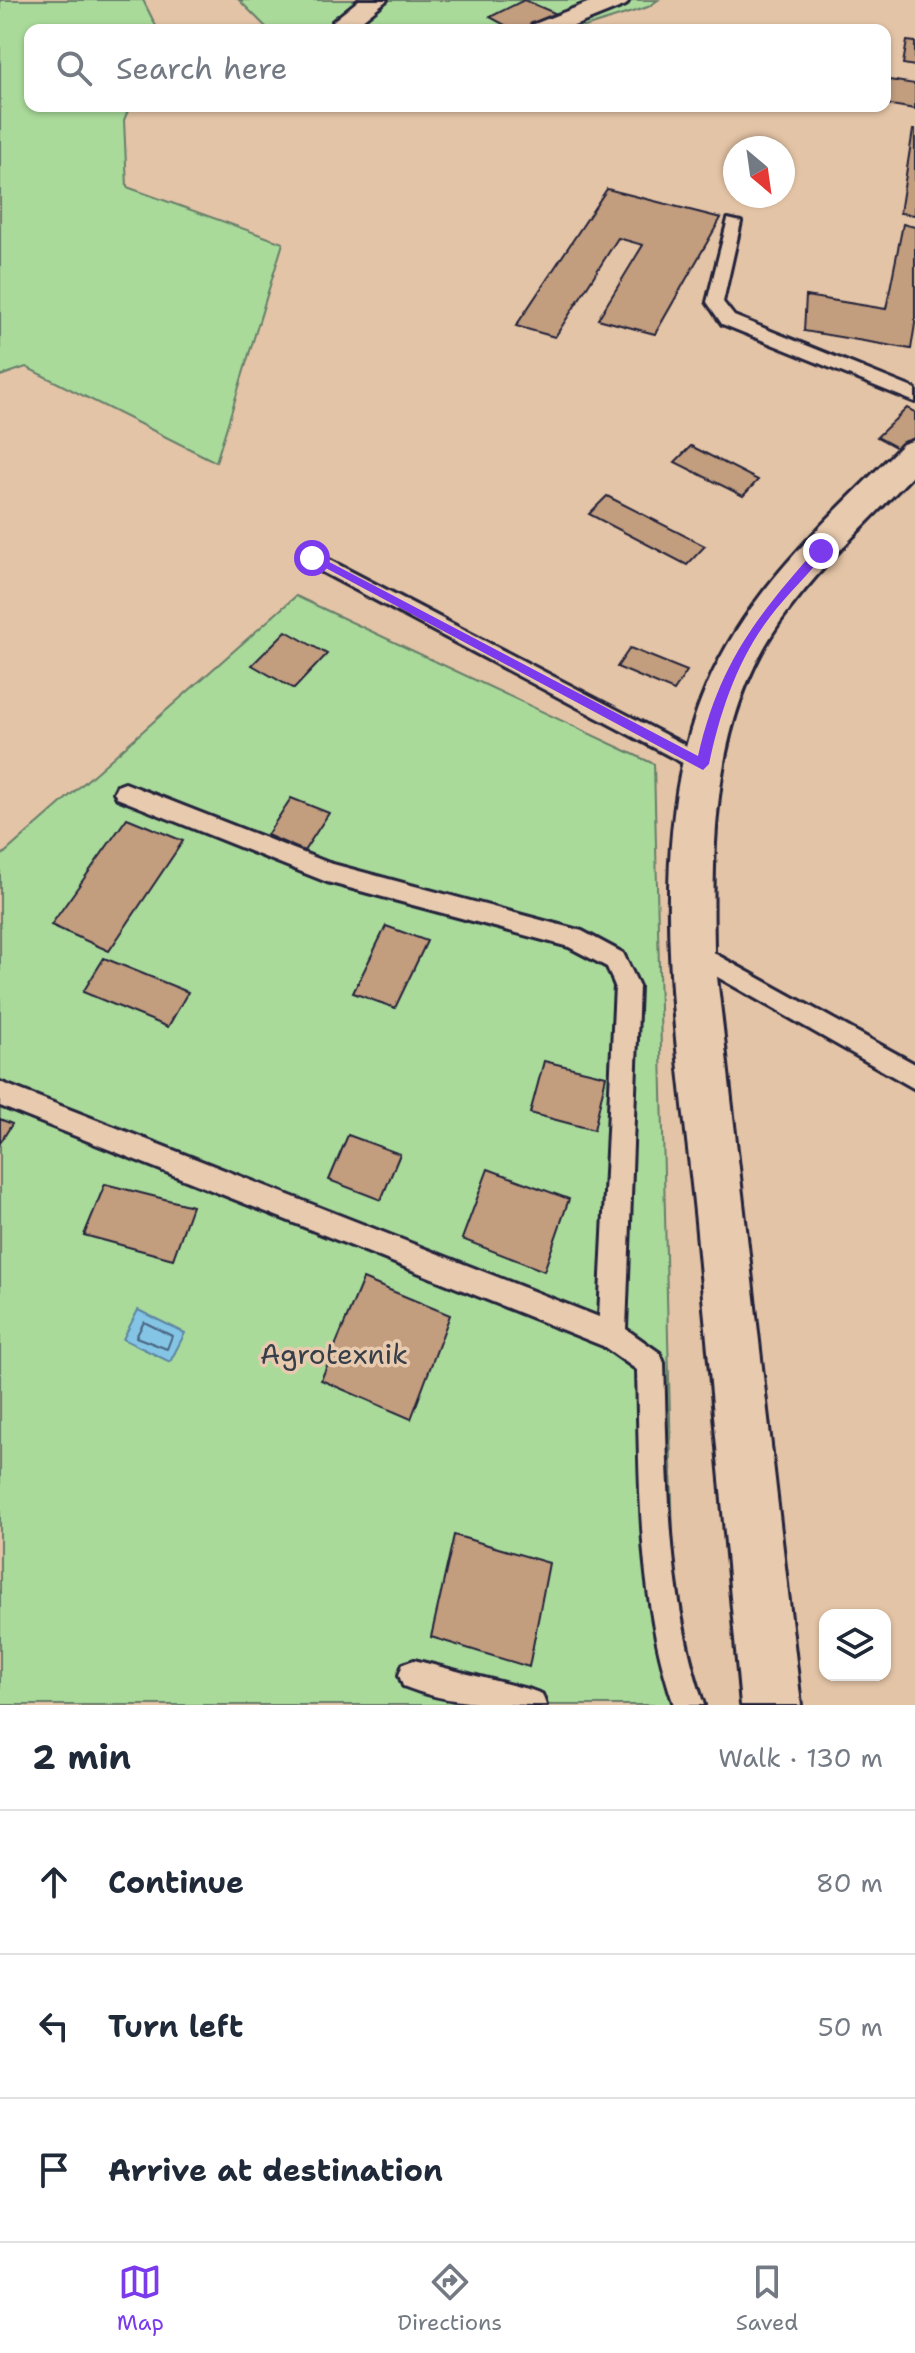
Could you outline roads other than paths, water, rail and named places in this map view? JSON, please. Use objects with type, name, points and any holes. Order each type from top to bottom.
[{"type":"street","points":[[346,21],[375,0]]},
{"type":"street","points":[[556,24],[617,0]]},
{"type":"street","points":[[771,1705],[692,951],[694,839],[703,764],[722,691],[765,615],[915,452]]},
{"type":"lane","points":[[733,222],[715,302],[728,320],[915,396]]},
{"type":"lane","points":[[312,558],[703,764]]},
{"type":"lane","points":[[125,792],[327,872],[574,938],[615,960],[627,986],[612,1336]]},
{"type":"lane","points":[[692,951],[915,1077]]},
{"type":"lane","points":[[0,1094],[612,1336],[650,1363],[663,1609],[676,1674],[689,1705]]},
{"type":"lane","points":[[414,1675],[531,1705]]},
{"type":"water","points":[[138,1310],[185,1333],[170,1362],[123,1339]]},
{"type":"park label","name":"Agrotexnik","points":[[334,1354]]}]
